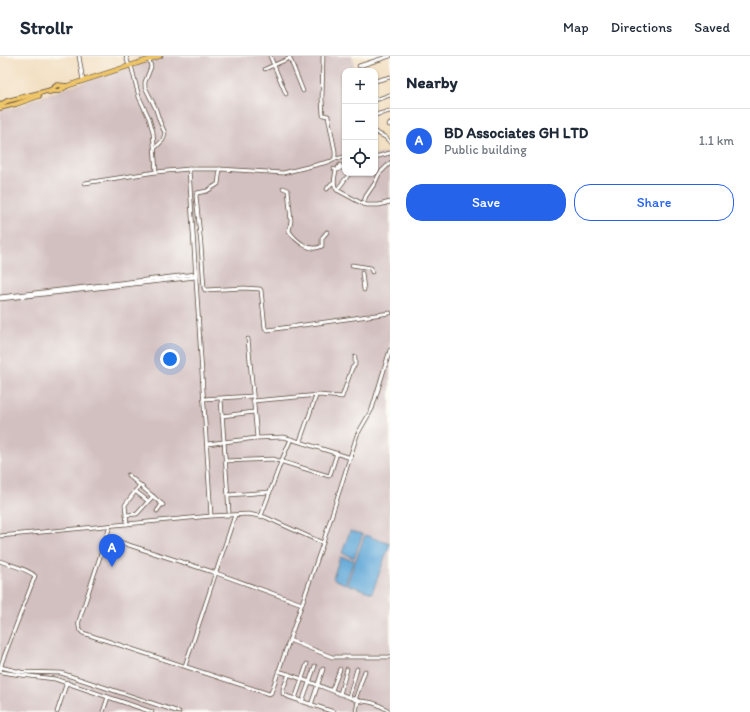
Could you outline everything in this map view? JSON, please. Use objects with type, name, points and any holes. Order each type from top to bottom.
[{"type":"main road","points":[[0,107],[160,56]]},
{"type":"street","points":[[79,56],[83,81]]},
{"type":"street","points":[[126,56],[139,97],[152,128],[156,172]]},
{"type":"street","points":[[270,56],[286,94]]},
{"type":"street","points":[[323,56],[323,115],[328,116],[335,159]]},
{"type":"street","points":[[359,66],[390,56]]},
{"type":"street","points":[[265,69],[289,57],[303,91]]},
{"type":"street","points":[[150,59],[151,68],[145,85],[156,107],[165,133],[163,140],[155,148]]},
{"type":"street","points":[[378,80],[390,77]]},
{"type":"street","points":[[378,99],[390,95]]},
{"type":"street","points":[[378,113],[390,111]]},
{"type":"street","points":[[378,133],[386,137],[390,142]]},
{"type":"street","points":[[378,156],[390,153]]},
{"type":"street","points":[[85,183],[156,172],[189,169],[220,169],[283,173],[342,158]]},
{"type":"street","points":[[363,204],[380,172],[390,163]]},
{"type":"street","points":[[340,165],[338,170],[342,167]]},
{"type":"street","points":[[189,169],[211,516]]},
{"type":"street","points":[[220,169],[218,184],[207,191],[197,193],[196,196],[205,290],[260,288],[265,328],[268,330],[390,313]]},
{"type":"street","points":[[334,169],[336,170],[334,182],[337,190],[367,205],[379,205],[390,202]]},
{"type":"street","points":[[337,190],[348,176]]},
{"type":"street","points":[[327,189],[334,182]]},
{"type":"street","points":[[283,188],[288,190],[291,221],[289,231],[297,240],[310,248],[316,248],[322,246],[322,238],[326,232]]},
{"type":"street","points":[[352,265],[371,268],[372,272]]},
{"type":"street","points":[[362,273],[364,290]]},
{"type":"street","points":[[0,298],[196,275]]},
{"type":"street","points":[[248,339],[257,438]]},
{"type":"street","points":[[110,526],[78,625],[81,631],[106,641],[269,694],[271,693],[324,543],[357,435],[372,409],[390,350]]},
{"type":"street","points":[[253,400],[316,396],[342,397],[352,368],[355,365],[355,357]]},
{"type":"street","points":[[204,399],[253,396]]},
{"type":"street","points":[[300,441],[316,396]]},
{"type":"street","points":[[220,399],[229,512]]},
{"type":"street","points":[[222,416],[254,412]]},
{"type":"street","points":[[206,444],[257,438],[284,437],[351,458]]},
{"type":"street","points":[[262,516],[281,462],[291,439]]},
{"type":"street","points":[[225,462],[264,458],[273,459],[329,476],[337,453]]},
{"type":"street","points":[[128,475],[163,504],[157,511]]},
{"type":"street","points":[[127,524],[125,504],[140,485]]},
{"type":"street","points":[[135,491],[148,501]]},
{"type":"street","points":[[228,494],[270,492]]},
{"type":"street","points":[[126,515],[137,514],[153,496]]},
{"type":"street","points":[[0,536],[211,516],[248,514],[262,516],[324,543]]},
{"type":"street","points":[[185,666],[235,515]]},
{"type":"street","points":[[104,527],[108,532]]},
{"type":"street","points":[[107,538],[216,573],[302,604]]},
{"type":"street","points":[[0,561],[23,569],[34,574],[35,576],[0,669]]},
{"type":"street","points":[[289,640],[332,657],[390,657]]},
{"type":"street","points":[[295,700],[307,664]]},
{"type":"street","points":[[302,702],[314,666]]},
{"type":"street","points":[[0,669],[1,672],[21,676],[44,677],[67,682],[149,712]]},
{"type":"street","points":[[0,669],[22,672],[61,673],[178,712]]},
{"type":"street","points":[[311,705],[323,669]]},
{"type":"street","points":[[332,690],[340,669]]},
{"type":"street","points":[[340,694],[347,669]]},
{"type":"street","points":[[349,697],[357,669]]},
{"type":"street","points":[[278,671],[389,710]]},
{"type":"street","points":[[356,712],[357,700],[365,671]]},
{"type":"street","points":[[289,674],[283,692],[285,696],[334,712]]},
{"type":"street","points":[[57,712],[67,682]]},
{"type":"street","points":[[103,712],[108,697]]},
{"type":"shaded area","points":[[164,56],[352,56],[355,68],[342,68],[342,176],[378,176],[378,154],[390,152],[390,712],[0,712],[0,110],[23,105],[30,100]]},
{"type":"water","points":[[350,531],[362,534],[354,558],[342,553]]},
{"type":"water","points":[[365,535],[390,544],[372,593],[347,584]]},
{"type":"water","points":[[340,557],[354,560],[345,584],[333,578]]},
{"type":"place","name":"BD Associates GH LTD","points":[[112,567]]}]
